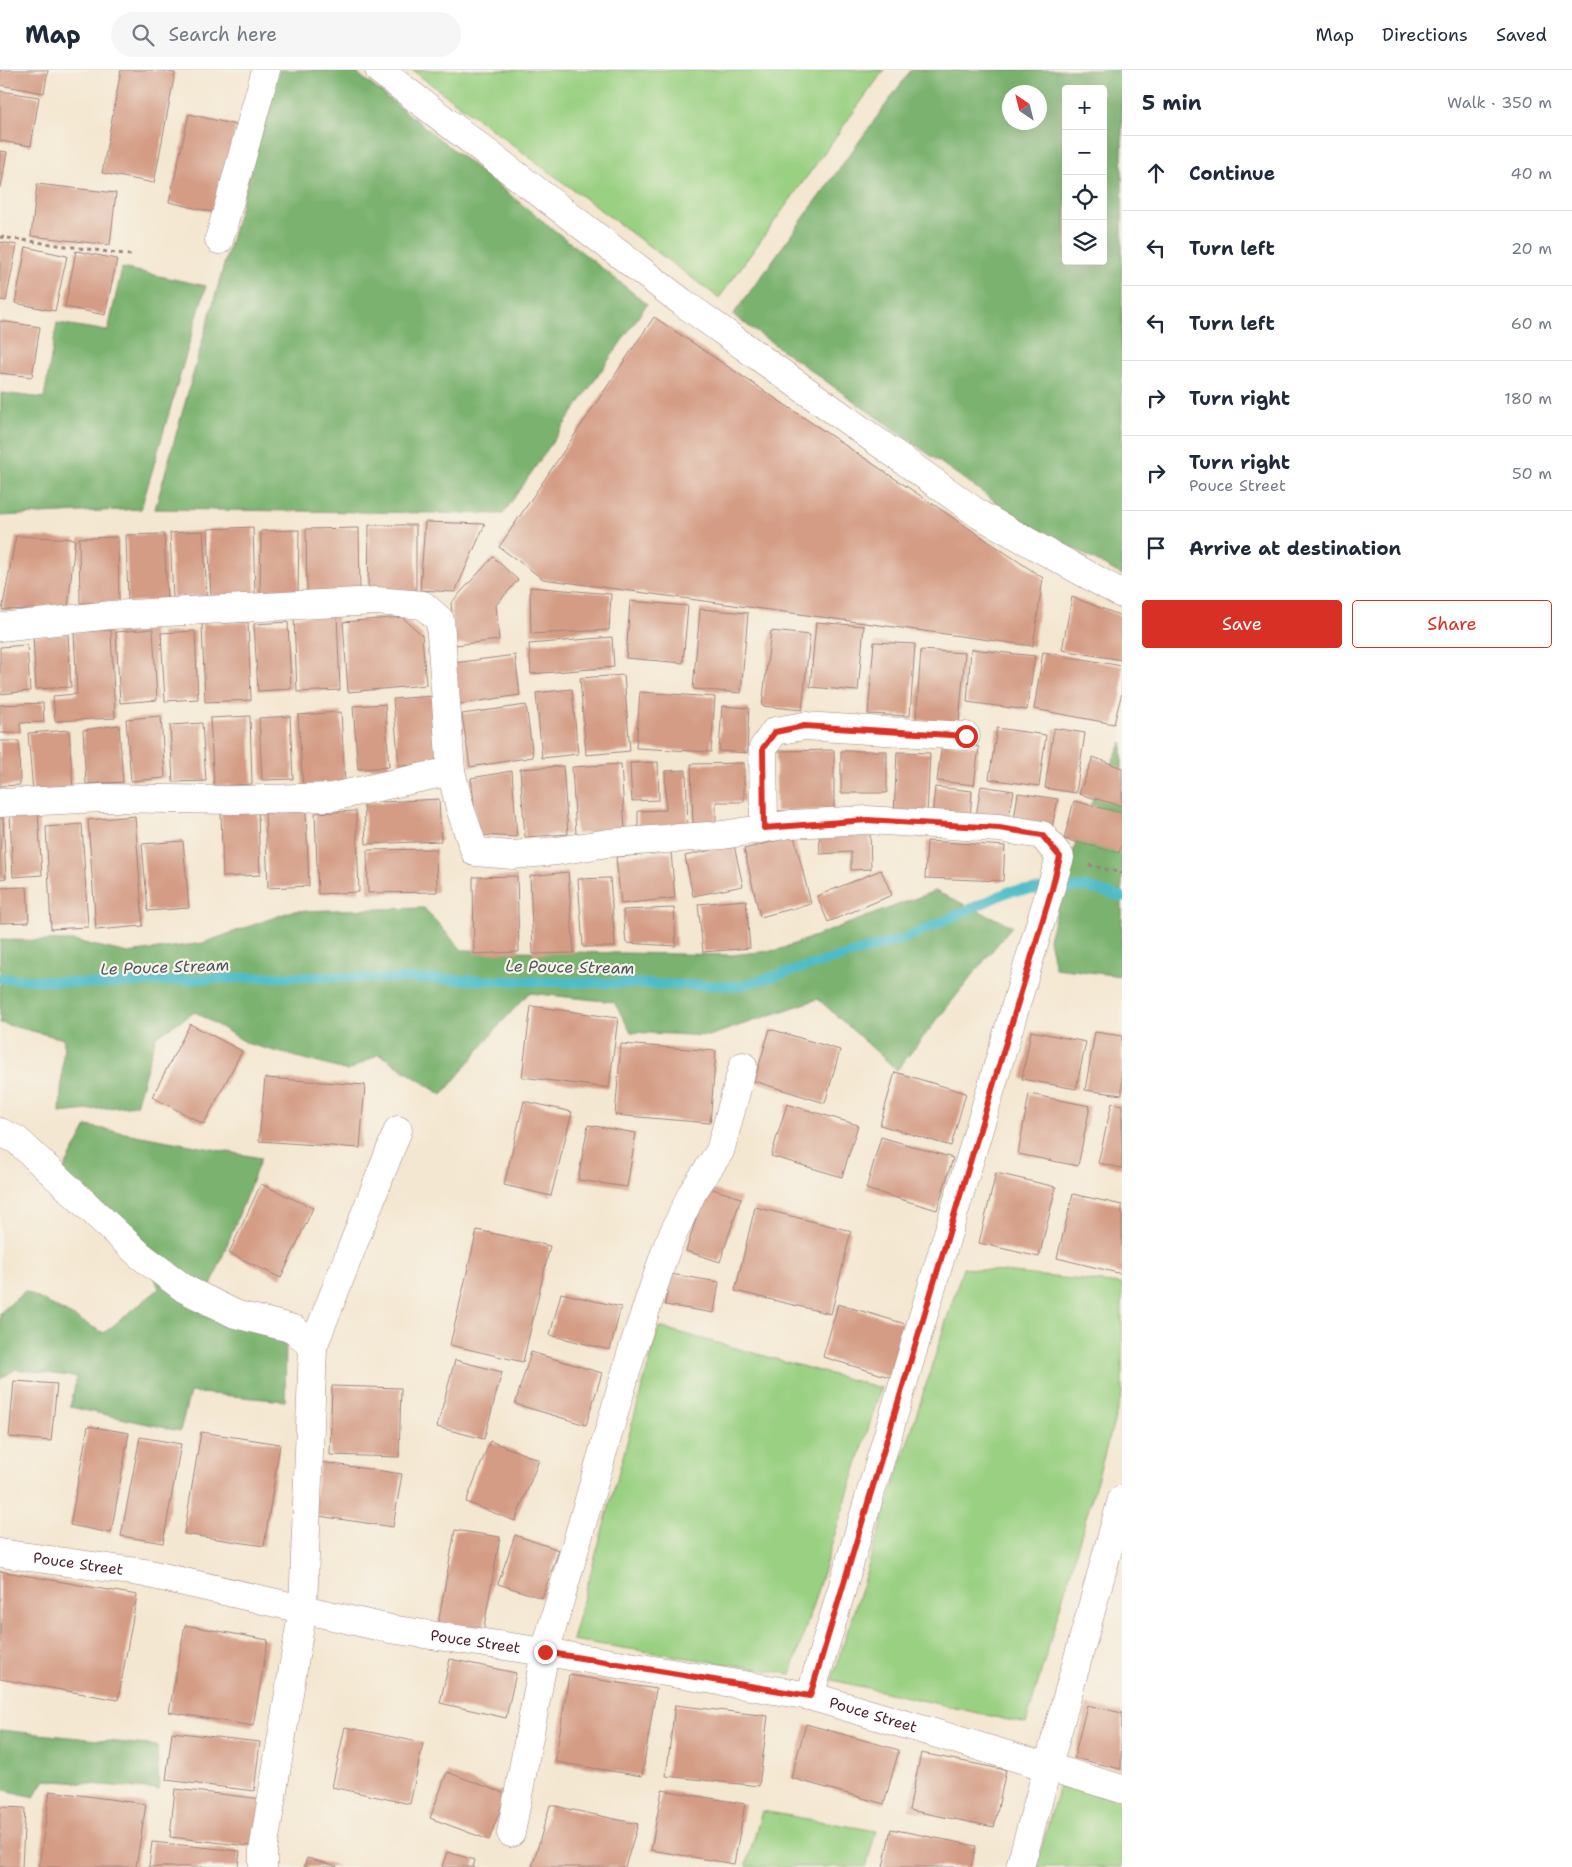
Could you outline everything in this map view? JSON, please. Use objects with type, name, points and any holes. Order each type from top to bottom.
[{"type":"street","points":[[219,240],[266,70]]},
{"type":"street","points":[[379,70],[682,302],[980,515],[1122,594]]},
{"type":"street","points":[[0,627],[111,615],[376,601],[423,605],[440,620],[451,771],[460,808],[476,852],[513,855],[557,852],[608,843],[723,836],[764,828],[867,820],[999,828],[1042,835],[1060,857],[810,1696]]},
{"type":"street","points":[[764,828],[763,748],[775,732],[804,726],[966,736]]},
{"type":"street","points":[[0,804],[103,798],[235,800],[332,797],[451,771]]},
{"type":"street","points":[[510,1833],[545,1652],[615,1407],[667,1247],[692,1194],[720,1151],[743,1066]]},
{"type":"street","points":[[263,1867],[263,1851],[303,1608],[312,1347],[398,1130]]},
{"type":"street","points":[[0,1132],[17,1140],[141,1256],[185,1289],[235,1314],[294,1329],[312,1347]]},
{"type":"street","points":[[1020,1867],[1122,1499]]},
{"type":"street","name":"Pouce Street","points":[[0,1553],[145,1573],[390,1629],[545,1652],[810,1696],[1122,1789]]},
{"type":"path","points":[[0,237],[131,255]]},
{"type":"green space","points":[[279,70],[353,70],[647,304],[503,514],[155,509]]},
{"type":"green space","points":[[412,70],[884,70],[719,298]]},
{"type":"green space","points":[[911,70],[1122,70],[1122,575],[1020,519],[733,315]]},
{"type":"green space","points":[[122,268],[206,286],[141,509],[0,516],[1,393],[44,398],[57,323],[108,331]]},
{"type":"green space","points":[[1122,742],[1122,976],[1055,968],[1049,939],[1081,824]]},
{"type":"green space","points":[[935,891],[1012,926],[897,1070],[818,999],[709,1036],[631,1032],[614,1002],[529,993],[501,1023],[442,1095],[379,1054],[348,1071],[249,1044],[195,1012],[156,1036],[136,1105],[60,1113],[64,1039],[0,1023],[0,940],[75,941],[128,953],[203,943],[292,911],[424,908],[462,950],[731,955],[778,950]]},
{"type":"green space","points":[[87,1126],[261,1158],[200,1314],[286,1337],[285,1401],[190,1392],[180,1431],[70,1407],[77,1377],[16,1369],[0,1379],[0,1313],[25,1291],[104,1333],[159,1289],[145,1249],[62,1172]]},
{"type":"green space","points":[[963,1268],[1122,1284],[1122,1394],[1026,1724],[832,1680]]},
{"type":"green space","points":[[659,1327],[881,1388],[791,1674],[572,1640]]},
{"type":"green space","points":[[0,1730],[157,1746],[159,1790],[45,1780],[34,1797],[0,1789]]},
{"type":"green space","points":[[1059,1786],[1122,1800],[1122,1867],[1036,1867]]},
{"type":"green space","points":[[762,1811],[876,1831],[866,1867],[746,1867]]},
{"type":"building","points":[[0,70],[48,70],[44,93],[0,85]]},
{"type":"building","points":[[121,70],[159,70],[175,73],[154,183],[102,173]]},
{"type":"building","points":[[0,91],[39,97],[31,146],[0,141]]},
{"type":"building","points":[[189,114],[236,125],[216,213],[169,202]]},
{"type":"building","points":[[0,151],[7,152],[1,187],[0,187]]},
{"type":"building","points":[[37,184],[116,193],[110,245],[31,236]]},
{"type":"building","points":[[0,242],[17,245],[6,301],[0,300]]},
{"type":"building","points":[[26,247],[67,256],[55,311],[15,303]]},
{"type":"building","points":[[76,251],[117,259],[105,315],[65,307]]},
{"type":"building","points":[[654,317],[1043,578],[1033,646],[543,579],[499,547]]},
{"type":"building","points":[[0,321],[40,327],[32,377],[0,373]]},
{"type":"building","points":[[425,522],[485,524],[455,592],[420,590]]},
{"type":"building","points":[[369,525],[416,525],[416,592],[368,592]]},
{"type":"building","points":[[253,527],[255,595],[211,597],[208,529]]},
{"type":"building","points":[[359,528],[360,593],[307,594],[306,529]]},
{"type":"building","points":[[299,530],[298,595],[260,595],[261,531]]},
{"type":"building","points":[[203,531],[207,596],[173,598],[170,533]]},
{"type":"building","points":[[164,534],[167,600],[128,602],[126,535]]},
{"type":"building","points":[[16,536],[75,539],[68,608],[2,610]]},
{"type":"building","points":[[118,537],[119,602],[80,603],[79,538]]},
{"type":"building","points":[[493,557],[518,580],[496,605],[499,640],[455,645],[451,603]]},
{"type":"building","points":[[530,587],[611,594],[609,630],[531,634]]},
{"type":"building","points":[[1072,597],[1122,616],[1122,660],[1062,650]]},
{"type":"building","points":[[630,601],[688,606],[683,663],[626,658]]},
{"type":"building","points":[[700,609],[748,613],[741,693],[693,689]]},
{"type":"building","points":[[337,615],[340,690],[297,692],[294,617]]},
{"type":"building","points":[[402,617],[422,635],[426,685],[348,692],[343,622]]},
{"type":"building","points":[[248,622],[251,700],[205,702],[202,624]]},
{"type":"building","points":[[288,622],[291,689],[258,691],[254,624]]},
{"type":"building","points":[[816,622],[864,626],[858,691],[810,687]]},
{"type":"building","points":[[153,629],[157,700],[120,703],[116,632]]},
{"type":"building","points":[[111,630],[115,718],[55,721],[53,696],[77,694],[74,632]]},
{"type":"building","points":[[195,631],[198,699],[165,701],[161,633]]},
{"type":"building","points":[[771,631],[810,635],[802,710],[762,706]]},
{"type":"building","points":[[68,634],[71,687],[36,689],[33,636]]},
{"type":"building","points":[[612,637],[614,667],[531,674],[529,644]]},
{"type":"building","points":[[874,642],[915,644],[910,716],[868,714]]},
{"type":"building","points":[[27,645],[30,691],[0,694],[0,647]]},
{"type":"building","points":[[971,649],[1035,656],[1027,710],[967,702]]},
{"type":"building","points":[[921,650],[965,653],[959,723],[916,720]]},
{"type":"building","points":[[1043,652],[1122,666],[1122,692],[1114,724],[1034,709]]},
{"type":"building","points":[[515,655],[520,695],[460,704],[454,663]]},
{"type":"building","points":[[624,675],[630,751],[586,755],[580,678]]},
{"type":"building","points":[[572,689],[578,754],[542,758],[536,693]]},
{"type":"building","points":[[640,692],[715,697],[711,752],[636,748]]},
{"type":"building","points":[[434,696],[439,764],[399,766],[393,699]]},
{"type":"building","points":[[43,703],[44,722],[20,723],[21,733],[0,733],[0,705]]},
{"type":"building","points":[[385,704],[389,767],[358,769],[353,706]]},
{"type":"building","points":[[526,705],[533,757],[470,767],[462,714]]},
{"type":"building","points":[[722,706],[749,708],[747,753],[719,751]]},
{"type":"building","points":[[341,712],[345,784],[303,787],[298,715]]},
{"type":"building","points":[[161,716],[165,778],[131,781],[126,719]]},
{"type":"building","points":[[250,716],[252,784],[214,786],[210,718]]},
{"type":"building","points":[[290,716],[293,779],[262,780],[259,718]]},
{"type":"building","points":[[202,723],[206,781],[173,782],[170,725]]},
{"type":"building","points":[[119,725],[123,782],[86,784],[83,730]]},
{"type":"building","points":[[997,728],[1046,735],[1039,786],[989,779]]},
{"type":"building","points":[[1054,728],[1085,733],[1076,793],[1045,788]]},
{"type":"building","points":[[69,730],[73,789],[33,792],[28,733]]},
{"type":"building","points":[[0,741],[19,741],[20,785],[0,786]]},
{"type":"building","points":[[942,743],[979,747],[974,785],[937,781]]},
{"type":"building","points":[[834,750],[834,810],[776,811],[776,751]]},
{"type":"building","points":[[841,751],[887,751],[887,793],[841,793]]},
{"type":"building","points":[[897,752],[930,753],[927,816],[894,815]]},
{"type":"building","points":[[1093,757],[1122,768],[1122,806],[1079,794]]},
{"type":"building","points":[[658,762],[659,800],[632,801],[630,763]]},
{"type":"building","points":[[744,763],[744,802],[716,802],[716,824],[693,824],[691,764]]},
{"type":"building","points":[[621,764],[625,830],[576,834],[572,767]]},
{"type":"building","points":[[563,766],[568,834],[525,837],[520,769]]},
{"type":"building","points":[[686,770],[688,830],[638,832],[638,811],[666,810],[665,771]]},
{"type":"building","points":[[512,771],[517,837],[478,835],[471,778]]},
{"type":"building","points":[[981,786],[1014,791],[1008,820],[976,816]]},
{"type":"building","points":[[935,787],[972,791],[970,820],[932,816]]},
{"type":"building","points":[[1018,793],[1058,799],[1052,827],[1014,820]]},
{"type":"building","points":[[439,799],[441,841],[366,844],[364,803]]},
{"type":"building","points":[[1074,801],[1122,813],[1122,843],[1119,853],[1064,839]]},
{"type":"building","points":[[258,811],[260,875],[223,877],[221,813]]},
{"type":"building","points":[[306,811],[309,886],[268,888],[265,813]]},
{"type":"building","points":[[356,811],[359,892],[318,894],[315,813]]},
{"type":"building","points":[[38,813],[42,875],[13,877],[10,815]]},
{"type":"building","points":[[0,816],[3,816],[6,878],[0,879]]},
{"type":"building","points":[[135,816],[143,926],[96,930],[88,820]]},
{"type":"building","points":[[82,824],[88,927],[51,929],[46,827]]},
{"type":"building","points":[[870,829],[871,869],[851,870],[851,852],[820,854],[819,830]]},
{"type":"building","points":[[794,836],[811,904],[760,917],[744,849]]},
{"type":"building","points":[[183,841],[189,908],[148,911],[142,844]]},
{"type":"building","points":[[927,841],[1005,846],[1003,881],[925,878]]},
{"type":"building","points":[[734,845],[743,886],[693,896],[685,856]]},
{"type":"building","points":[[436,849],[437,892],[368,893],[367,850]]},
{"type":"building","points":[[671,852],[675,898],[621,904],[616,857]]},
{"type":"building","points":[[881,870],[892,895],[828,922],[817,896]]},
{"type":"building","points":[[568,872],[574,953],[533,954],[530,876]]},
{"type":"building","points":[[517,876],[519,952],[474,954],[473,877]]},
{"type":"building","points":[[610,878],[615,947],[583,947],[578,879]]},
{"type":"building","points":[[27,887],[29,922],[0,923],[0,888]]},
{"type":"building","points":[[746,900],[750,948],[703,952],[698,904]]},
{"type":"building","points":[[674,908],[676,946],[626,943],[623,910]]},
{"type":"building","points":[[531,1006],[618,1018],[609,1088],[522,1077]]},
{"type":"building","points":[[190,1024],[242,1051],[204,1124],[152,1097]]},
{"type":"building","points":[[770,1029],[840,1050],[825,1103],[754,1081]]},
{"type":"building","points":[[1031,1031],[1086,1042],[1076,1089],[1022,1079]]},
{"type":"building","points":[[1095,1032],[1122,1036],[1122,1095],[1085,1090]]},
{"type":"building","points":[[621,1044],[716,1051],[710,1123],[615,1115]]},
{"type":"building","points":[[895,1072],[966,1093],[951,1146],[880,1125]]},
{"type":"building","points":[[265,1078],[365,1085],[360,1148],[259,1141]]},
{"type":"building","points":[[1029,1094],[1090,1106],[1078,1166],[1018,1154]]},
{"type":"building","points":[[524,1101],[572,1112],[551,1196],[504,1185]]},
{"type":"building","points":[[1112,1103],[1122,1105],[1122,1168],[1098,1163]]},
{"type":"building","points":[[787,1104],[858,1125],[842,1177],[771,1156]]},
{"type":"building","points":[[588,1125],[636,1133],[627,1187],[578,1180]]},
{"type":"building","points":[[881,1137],[953,1158],[937,1210],[866,1189]]},
{"type":"building","points":[[996,1173],[1056,1187],[1039,1257],[979,1243]]},
{"type":"building","points":[[261,1184],[313,1208],[281,1278],[229,1253]]},
{"type":"building","points":[[706,1187],[741,1198],[720,1262],[686,1251]]},
{"type":"building","points":[[1073,1194],[1122,1205],[1122,1274],[1057,1258]]},
{"type":"building","points":[[755,1207],[851,1231],[831,1314],[735,1291]]},
{"type":"building","points":[[477,1230],[550,1246],[523,1362],[450,1345]]},
{"type":"building","points":[[670,1274],[719,1282],[714,1313],[665,1305]]},
{"type":"building","points":[[561,1293],[621,1307],[610,1350],[550,1335]]},
{"type":"building","points":[[838,1304],[909,1325],[893,1378],[823,1357]]},
{"type":"building","points":[[531,1352],[602,1373],[586,1425],[515,1404]]},
{"type":"building","points":[[455,1360],[502,1372],[484,1439],[437,1427]]},
{"type":"building","points":[[14,1381],[57,1384],[51,1441],[9,1437]]},
{"type":"building","points":[[332,1386],[401,1388],[399,1457],[330,1455]]},
{"type":"building","points":[[88,1426],[129,1433],[111,1533],[70,1525]]},
{"type":"building","points":[[201,1432],[280,1444],[264,1546],[184,1534]]},
{"type":"building","points":[[140,1437],[181,1444],[163,1543],[121,1536]]},
{"type":"building","points":[[490,1441],[539,1460],[515,1521],[466,1502]]},
{"type":"building","points":[[320,1462],[402,1474],[393,1527],[312,1515]]},
{"type":"building","points":[[455,1530],[500,1537],[483,1632],[438,1624]]},
{"type":"building","points":[[515,1535],[559,1550],[542,1598],[498,1584]]},
{"type":"building","points":[[0,1571],[137,1595],[118,1700],[0,1679]]},
{"type":"building","points":[[185,1625],[268,1640],[253,1726],[169,1712]]},
{"type":"building","points":[[450,1659],[516,1673],[506,1718],[440,1703]]},
{"type":"building","points":[[569,1675],[656,1689],[642,1776],[555,1762]]},
{"type":"building","points":[[675,1705],[768,1716],[759,1786],[666,1776]]},
{"type":"building","points":[[1087,1705],[1122,1713],[1121,1769],[1074,1758]]},
{"type":"building","points":[[806,1724],[899,1750],[884,1804],[791,1778]]},
{"type":"building","points":[[345,1727],[423,1743],[410,1804],[332,1787]]},
{"type":"building","points":[[172,1732],[260,1742],[254,1791],[166,1780]]},
{"type":"building","points":[[921,1753],[1006,1770],[994,1827],[909,1810]]},
{"type":"building","points":[[447,1772],[506,1794],[489,1840],[430,1818]]},
{"type":"building","points":[[175,1789],[263,1799],[257,1847],[170,1837]]},
{"type":"building","points":[[662,1790],[745,1804],[734,1864],[651,1850]]},
{"type":"building","points":[[50,1791],[146,1804],[136,1867],[39,1867]]},
{"type":"building","points":[[550,1805],[638,1824],[625,1867],[532,1867]]},
{"type":"building","points":[[0,1807],[25,1808],[22,1867],[0,1867]]},
{"type":"building","points":[[891,1829],[976,1846],[971,1867],[883,1867]]},
{"type":"building","points":[[152,1842],[240,1851],[238,1867],[149,1867]]},
{"type":"building","points":[[447,1852],[475,1860],[473,1867],[442,1867]]},
{"type":"building","points":[[307,1858],[337,1866],[337,1867],[304,1867]]},
{"type":"waterway","name":"Le Pouce Stream","points":[[0,978],[97,984],[257,977],[336,977],[740,986],[906,938],[1010,891],[1086,887],[1122,897]]},
{"type":"route","points":[[545,1652],[810,1696],[1060,857],[1042,835],[999,828],[867,820],[791,824],[764,828],[763,748],[775,732],[804,726],[966,736]]}]
